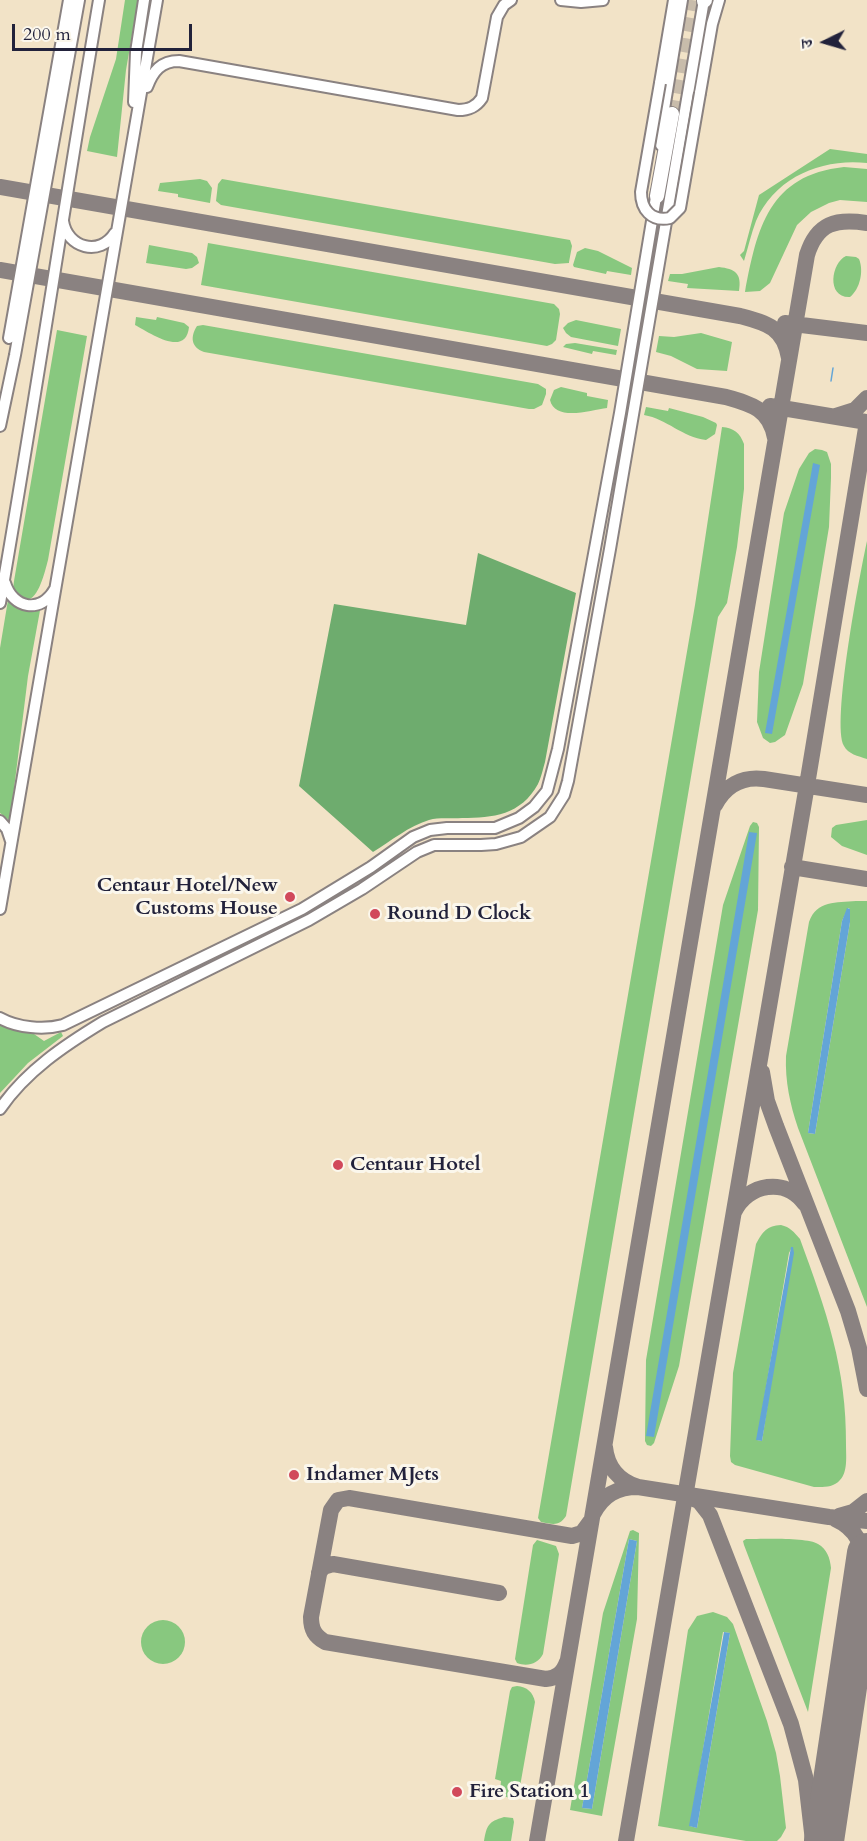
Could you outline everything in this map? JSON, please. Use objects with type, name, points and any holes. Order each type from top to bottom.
[{"type":"highway","points":[[657,196],[672,114]]},
{"type":"main road","points":[[0,426],[15,355],[9,338],[69,0]]},
{"type":"main road","points":[[9,338],[79,0]]},
{"type":"main road","points":[[0,603],[28,444],[62,219],[99,0]]},
{"type":"main road","points":[[134,132],[135,71],[144,0]]},
{"type":"main road","points":[[0,909],[157,0]]},
{"type":"main road","points":[[500,0],[510,0]]},
{"type":"main road","points":[[134,132],[151,76],[161,65],[173,61],[458,110],[470,109],[482,98],[497,17],[510,0]]},
{"type":"main road","points":[[561,0],[581,2],[603,0]]},
{"type":"main road","points":[[675,0],[641,201],[650,216],[657,219],[670,218],[680,208],[712,24],[719,0]]},
{"type":"main road","points":[[0,1018],[18,1025],[46,1028],[63,1024],[302,909],[371,867],[413,837],[430,830],[447,828],[495,828],[519,818],[542,799],[547,791],[558,749],[624,390],[657,196],[664,109],[682,0]]},
{"type":"main road","points":[[0,1108],[39,1066],[103,1022],[309,920],[362,889],[417,852],[434,845],[481,846],[511,841],[533,831],[550,817],[558,806],[568,781],[603,590],[704,0]]},
{"type":"main road","points":[[62,219],[67,235],[83,246],[102,245],[112,238],[117,230]]},
{"type":"main road","points":[[5,574],[7,590],[12,597],[24,604],[42,603],[49,598],[57,583]]},
{"type":"main road","points":[[0,821],[11,837],[11,846]]},
{"type":"green space","points":[[125,0],[138,0],[126,70],[117,157],[87,151],[116,59]]},
{"type":"green space","points":[[830,149],[867,154],[867,163],[833,164],[802,174],[788,182],[764,206],[756,221],[744,261],[740,255],[744,251],[759,195]]},
{"type":"green space","points":[[844,167],[867,169],[867,202],[840,200],[811,212],[797,225],[770,283],[760,291],[745,292],[755,247],[771,208],[783,193],[799,181],[819,172]]},
{"type":"green space","points":[[200,179],[207,181],[212,188],[210,203],[158,191],[160,183]]},
{"type":"green space","points":[[222,179],[570,240],[572,246],[569,263],[555,264],[221,205],[216,201],[218,184]]},
{"type":"green space","points":[[208,243],[554,304],[560,314],[556,340],[547,346],[201,285]]},
{"type":"green space","points":[[149,245],[192,253],[197,257],[199,263],[186,269],[146,263]]},
{"type":"green space","points":[[585,248],[598,251],[632,268],[631,275],[607,271],[606,274],[574,267],[577,252]]},
{"type":"green space","points":[[846,256],[859,259],[861,269],[859,285],[850,297],[842,296],[837,292],[833,280],[837,266]]},
{"type":"green space","points":[[719,267],[736,273],[739,280],[739,291],[687,288],[688,284],[668,281],[670,274]]},
{"type":"green space","points":[[136,317],[156,320],[157,317],[184,323],[189,327],[186,336],[181,341],[166,341],[135,325]]},
{"type":"green space","points":[[576,320],[621,329],[618,346],[571,337],[563,328]]},
{"type":"green space","points":[[203,325],[538,384],[546,389],[546,394],[542,405],[529,409],[204,352],[196,347],[193,341],[193,334],[197,326]]},
{"type":"green space","points":[[57,330],[87,336],[48,560],[37,592],[27,600],[20,597],[13,589]]},
{"type":"green space","points":[[701,333],[732,342],[727,371],[697,369],[671,356],[656,352],[659,336],[674,337]]},
{"type":"green space","points":[[575,343],[617,350],[616,355],[593,351],[592,354],[563,347],[566,344]]},
{"type":"green space","points":[[561,387],[608,400],[607,408],[574,413],[559,411],[553,407],[550,400],[554,390]]},
{"type":"green space","points":[[646,407],[668,411],[669,408],[703,417],[716,423],[715,434],[706,440],[689,435],[660,420],[644,415]]},
{"type":"green space","points":[[722,427],[736,432],[744,444],[744,489],[737,547],[727,603],[718,617],[566,1516],[555,1524],[541,1522],[538,1518],[695,605]]},
{"type":"green space","points":[[815,449],[827,452],[831,464],[829,527],[803,684],[785,735],[770,743],[763,738],[757,722],[759,672],[784,513],[799,469],[809,453]]},
{"type":"green space","points":[[867,541],[867,759],[848,751],[844,746],[841,732],[841,709],[848,647]]},
{"type":"green space","points":[[478,553],[576,593],[540,779],[523,802],[505,813],[485,817],[429,820],[407,830],[373,852],[299,786],[334,604],[466,625]]},
{"type":"green space","points":[[8,600],[20,608],[41,605],[28,676],[10,821],[0,813],[0,648]]},
{"type":"green space","points":[[867,820],[867,855],[842,846],[831,837],[832,828],[836,825]]},
{"type":"green space","points":[[753,822],[759,827],[758,910],[679,1366],[654,1443],[651,1446],[645,1441],[646,1360],[723,905]]},
{"type":"green space","points":[[867,901],[867,1307],[798,1128],[786,1074],[786,1056],[812,915],[828,904]],"holes":[[[848,908],[850,909],[850,922],[815,1134],[808,1133],[842,921]]]},
{"type":"green space","points":[[0,1022],[34,1031],[34,1034],[44,1041],[61,1032],[63,1036],[28,1063],[0,1093]]},
{"type":"green space","points":[[781,1225],[794,1232],[800,1239],[826,1315],[839,1365],[845,1417],[846,1464],[843,1477],[828,1486],[814,1487],[731,1462],[733,1373],[756,1244],[766,1230]],"holes":[[[792,1247],[762,1441],[757,1440],[789,1253]]]},
{"type":"green space","points":[[630,1531],[639,1533],[637,1619],[602,1816],[570,1810],[603,1613]],"holes":[[[629,1539],[637,1541],[592,1809],[582,1808]]]},
{"type":"green space","points":[[746,1539],[804,1540],[824,1548],[829,1557],[831,1568],[808,1712],[744,1545],[743,1541]]},
{"type":"green space","points":[[537,1540],[556,1546],[559,1554],[543,1654],[532,1664],[525,1665],[517,1663],[515,1659],[533,1545]]},
{"type":"green space","points":[[713,1612],[727,1617],[733,1624],[776,1753],[786,1828],[777,1841],[746,1841],[658,1826],[688,1630],[697,1616]],"holes":[[[723,1632],[730,1633],[697,1828],[690,1826]]]},
{"type":"green space","points":[[163,1620],[172,1621],[179,1626],[184,1633],[184,1651],[179,1658],[172,1663],[163,1664],[154,1663],[147,1658],[142,1651],[141,1642],[142,1633],[147,1626],[154,1621]]},
{"type":"green space","points":[[517,1686],[529,1691],[535,1702],[519,1792],[518,1796],[513,1799],[503,1796],[500,1792],[501,1781],[495,1779],[510,1691],[512,1687]]},
{"type":"green space","points":[[504,1817],[513,1818],[511,1841],[484,1841],[489,1825]]},
{"type":"water","points":[[813,463],[820,465],[772,734],[765,733]]},
{"type":"water","points":[[749,832],[757,833],[654,1437],[646,1436]]},
{"type":"water","points":[[847,908],[850,909],[850,922],[815,1134],[808,1133],[842,921]]},
{"type":"water","points":[[791,1247],[794,1253],[762,1441],[756,1440]]},
{"type":"water","points":[[629,1539],[637,1541],[592,1809],[582,1808]]},
{"type":"water","points":[[724,1632],[730,1633],[697,1828],[689,1826]]},
{"type":"waterway","points":[[831,381],[833,368]]},
{"type":"taxiway","points":[[0,187],[740,316],[766,324],[778,333],[787,348],[789,358]]},
{"type":"taxiway","points":[[537,1841],[807,255],[816,236],[829,225],[846,221],[867,223]]},
{"type":"taxiway","points":[[0,270],[726,397],[751,405],[764,414],[769,420],[775,438]]},
{"type":"taxiway","points":[[785,323],[867,333]]},
{"type":"taxiway","points":[[836,416],[855,410],[867,398]]},
{"type":"taxiway","points":[[770,406],[867,422]]},
{"type":"taxiway","points":[[626,1841],[867,422]]},
{"type":"taxiway","points":[[715,805],[724,792],[735,784],[756,778],[867,795]]},
{"type":"taxiway","points":[[792,867],[867,879]]},
{"type":"taxiway","points":[[762,1072],[767,1101],[848,1311],[859,1348],[867,1389]]},
{"type":"taxiway","points":[[734,1212],[748,1195],[768,1187],[788,1190],[797,1195],[805,1204]]},
{"type":"taxiway","points":[[605,1447],[608,1461],[615,1472],[625,1481],[638,1487],[867,1521]]},
{"type":"taxiway","points":[[593,1514],[611,1493],[638,1487]]},
{"type":"taxiway","points":[[684,1495],[699,1501],[710,1515],[791,1724],[806,1780],[813,1841]]},
{"type":"taxiway","points":[[567,1662],[559,1674],[546,1679],[325,1642],[314,1632],[311,1617],[331,1510],[338,1500],[349,1498],[572,1536],[582,1533],[590,1522]]},
{"type":"taxiway","points":[[839,1516],[853,1512],[867,1501]]},
{"type":"taxiway","points":[[835,1519],[849,1528],[858,1539],[865,1569]]},
{"type":"taxiway","points":[[319,1573],[323,1567],[333,1564],[499,1593]]},
{"type":"runway","points":[[824,1841],[867,1553]]},
{"type":"tunnel","points":[[672,114],[692,0]]},
{"type":"place","name":"Centaur Hotel/New Customs House","points":[[290,897]]},
{"type":"place","name":"Round D Clock","points":[[375,914]]},
{"type":"place","name":"Centaur Hotel","points":[[338,1165]]},
{"type":"place","name":"Indamer MJets","points":[[294,1475]]},
{"type":"place","name":"Fire Station 1","points":[[457,1792]]}]
